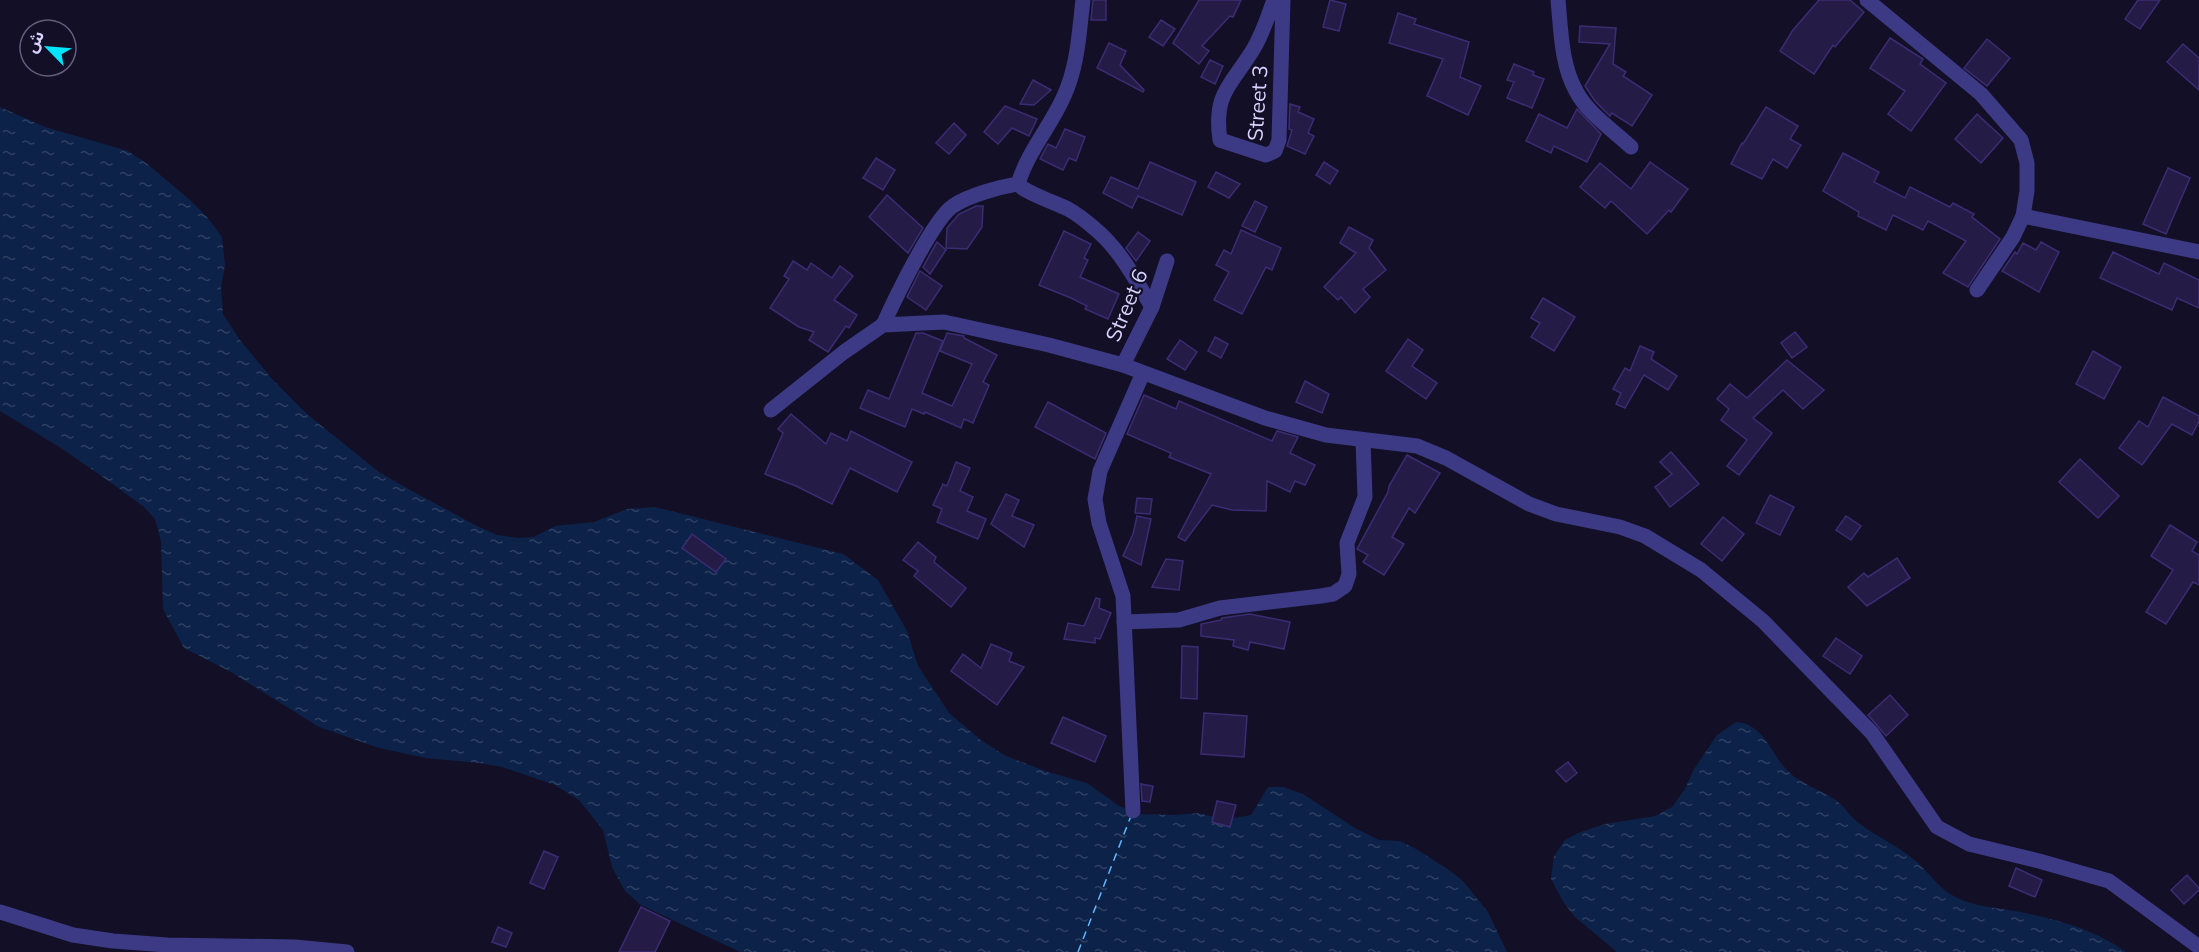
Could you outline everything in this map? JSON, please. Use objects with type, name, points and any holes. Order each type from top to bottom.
[{"type":"street","points":[[1018,184],[1040,137],[1064,98],[1074,70],[1080,40],[1083,0]]},
{"type":"street","name":"Street 3","points":[[1274,0],[1256,45],[1225,90],[1219,106],[1218,123],[1220,140],[1266,155],[1271,154],[1278,146],[1283,0]]},
{"type":"street","points":[[1558,0],[1564,58],[1575,91],[1589,109],[1631,147]]},
{"type":"street","points":[[1867,0],[1981,94],[2021,140],[2027,163],[2027,191],[2023,216],[2013,237],[1977,290]]},
{"type":"street","points":[[1018,184],[1022,189],[1043,196],[1071,210],[1096,229],[1121,255],[1152,307]]},
{"type":"street","points":[[771,410],[844,352],[883,326],[915,263],[943,215],[952,206],[992,189],[1018,184]]},
{"type":"street","points":[[2023,216],[2199,252]]},
{"type":"street","name":"Street 6","points":[[1123,365],[1152,307],[1167,261]]},
{"type":"street","points":[[883,326],[944,322],[1049,345],[1123,365],[1265,418],[1326,435],[1417,446],[1446,458],[1529,504],[1556,514],[1620,527],[1637,533],[1692,564],[1764,621],[1872,733],[1937,827],[1969,844],[2109,881],[2199,946]]},
{"type":"street","points":[[1133,811],[1123,596],[1096,509],[1096,486],[1100,471],[1143,372]]},
{"type":"street","points":[[1124,622],[1179,620],[1220,609],[1333,594],[1345,586],[1349,574],[1347,543],[1365,497],[1363,440]]},
{"type":"street","points":[[0,912],[74,935],[113,941],[167,945],[295,947],[347,952]]},
{"type":"water","points":[[0,107],[45,127],[128,151],[190,200],[222,237],[225,265],[221,288],[223,314],[240,340],[273,380],[308,415],[379,472],[410,490],[497,535],[518,538],[534,537],[555,526],[594,522],[627,509],[655,507],[843,554],[878,580],[907,631],[918,666],[949,713],[982,741],[1006,756],[1045,771],[1087,783],[1119,806],[1141,814],[1199,813],[1225,820],[1251,815],[1268,787],[1283,787],[1303,794],[1355,828],[1379,840],[1400,841],[1449,870],[1463,881],[1488,912],[1507,952],[740,952],[641,905],[625,891],[612,867],[603,830],[579,800],[555,785],[502,767],[426,758],[379,748],[319,727],[231,672],[184,648],[163,609],[161,541],[155,519],[144,507],[110,482],[61,448],[0,411]]},
{"type":"water","points":[[1736,722],[1745,724],[1760,733],[1792,775],[1837,801],[1857,822],[1907,854],[1954,896],[1979,905],[2058,921],[2101,937],[2126,952],[1617,952],[1575,917],[1564,903],[1551,879],[1554,856],[1565,840],[1578,833],[1605,824],[1655,816],[1672,807],[1717,735]]},
{"type":"building","points":[[1093,0],[1106,0],[1106,20],[1091,20]]},
{"type":"building","points":[[1199,0],[1241,0],[1233,17],[1230,16],[1202,46],[1209,51],[1199,64],[1173,43]]},
{"type":"building","points":[[1330,0],[1346,4],[1339,31],[1323,27]]},
{"type":"building","points":[[1819,0],[1850,0],[1864,12],[1835,47],[1833,45],[1814,74],[1780,51],[1793,30]]},
{"type":"building","points":[[2138,0],[2160,0],[2140,29],[2125,19]]},
{"type":"building","points":[[1398,13],[1416,19],[1414,24],[1469,42],[1460,77],[1481,86],[1468,115],[1427,96],[1443,59],[1389,43]]},
{"type":"building","points":[[1161,20],[1175,29],[1163,46],[1149,37]]},
{"type":"building","points":[[1580,26],[1616,28],[1613,64],[1626,72],[1623,76],[1652,95],[1632,126],[1612,113],[1610,116],[1595,101],[1585,86],[1610,44],[1579,42]]},
{"type":"building","points":[[1890,38],[1923,59],[1920,64],[1946,83],[1911,131],[1888,114],[1905,91],[1870,68]]},
{"type":"building","points":[[1987,39],[2010,58],[1987,86],[1964,68]]},
{"type":"building","points":[[1109,43],[1126,51],[1120,65],[1144,90],[1143,92],[1097,68]]},
{"type":"building","points":[[2183,44],[2199,58],[2199,90],[2167,62]]},
{"type":"building","points":[[1210,60],[1223,66],[1215,84],[1201,77]]},
{"type":"building","points":[[1514,64],[1544,79],[1532,108],[1507,98],[1514,82],[1507,80]]},
{"type":"building","points":[[1033,80],[1051,90],[1034,105],[1020,104]]},
{"type":"building","points":[[1290,104],[1300,107],[1298,112],[1314,119],[1308,133],[1314,136],[1305,154],[1287,146],[1292,130],[1289,129]]},
{"type":"building","points":[[1005,106],[1037,119],[1029,136],[1012,128],[998,144],[984,132]]},
{"type":"building","points":[[1766,107],[1798,126],[1790,139],[1801,145],[1787,168],[1773,159],[1762,179],[1731,164]]},
{"type":"building","points":[[1577,109],[1601,134],[1587,162],[1554,146],[1551,153],[1526,141],[1539,114],[1567,128]]},
{"type":"building","points":[[1977,114],[2003,138],[1981,163],[1955,139]]},
{"type":"building","points":[[954,123],[966,135],[949,154],[936,143]]},
{"type":"building","points":[[1065,129],[1085,137],[1076,161],[1069,158],[1063,170],[1040,159],[1048,144],[1056,148]]},
{"type":"building","points":[[1843,153],[1879,172],[1874,182],[1905,198],[1910,187],[1950,207],[1953,203],[1974,214],[1972,217],[2000,239],[1968,287],[1943,273],[1966,241],[1928,221],[1923,230],[1893,215],[1886,230],[1858,216],[1859,212],[1823,191]]},
{"type":"building","points":[[876,158],[895,170],[883,190],[863,178]]},
{"type":"building","points":[[1150,162],[1196,182],[1182,215],[1138,196],[1132,208],[1103,193],[1111,177],[1138,189]]},
{"type":"building","points":[[1324,162],[1338,171],[1330,184],[1316,175]]},
{"type":"building","points":[[1650,162],[1688,189],[1671,212],[1669,210],[1647,234],[1611,201],[1605,208],[1580,187],[1600,163],[1631,189]]},
{"type":"building","points":[[2168,168],[2190,178],[2166,234],[2143,224]]},
{"type":"building","points":[[1216,172],[1240,184],[1229,198],[1208,187]]},
{"type":"building","points":[[887,195],[923,228],[908,253],[869,217]]},
{"type":"building","points":[[1255,201],[1267,207],[1255,232],[1242,226]]},
{"type":"building","points":[[976,206],[983,206],[982,227],[967,249],[946,248],[947,228],[959,214]]},
{"type":"building","points":[[1349,227],[1373,240],[1369,248],[1386,270],[1363,289],[1370,297],[1355,313],[1341,297],[1338,300],[1324,287],[1356,253],[1340,243]]},
{"type":"building","points":[[1241,230],[1281,248],[1272,270],[1266,267],[1242,314],[1214,300],[1229,272],[1216,265],[1224,250],[1231,254]]},
{"type":"building","points":[[1064,231],[1091,244],[1084,258],[1088,260],[1080,277],[1119,294],[1108,319],[1085,309],[1087,306],[1071,298],[1039,285]]},
{"type":"building","points":[[1138,232],[1150,241],[1136,261],[1126,248]]},
{"type":"building","points":[[937,242],[946,250],[930,274],[923,267]]},
{"type":"building","points":[[2041,242],[2059,252],[2039,292],[2002,271],[2015,252],[2017,254],[2023,243],[2036,250]]},
{"type":"building","points":[[2113,252],[2159,274],[2164,263],[2199,280],[2199,308],[2177,298],[2172,310],[2100,278]]},
{"type":"building","points":[[793,261],[807,270],[811,263],[832,278],[840,266],[853,276],[834,300],[857,315],[849,328],[846,326],[828,352],[809,340],[814,332],[799,327],[770,308],[789,279],[784,276]]},
{"type":"building","points":[[920,271],[942,286],[926,310],[907,297]]},
{"type":"building","points":[[1543,298],[1575,317],[1554,351],[1531,337],[1540,323],[1531,318]]},
{"type":"building","points":[[1795,332],[1807,347],[1792,358],[1781,343]]},
{"type":"building","points":[[916,333],[923,333],[943,341],[922,393],[952,406],[972,364],[940,351],[947,333],[964,336],[997,355],[983,382],[989,385],[973,423],[964,419],[961,428],[925,412],[924,414],[912,409],[905,427],[860,408],[868,390],[889,399]]},
{"type":"building","points":[[1215,337],[1228,344],[1221,358],[1208,351]]},
{"type":"building","points":[[1408,339],[1423,350],[1412,366],[1437,383],[1426,399],[1386,371]]},
{"type":"building","points":[[1180,340],[1197,352],[1185,370],[1167,359]]},
{"type":"building","points":[[1640,346],[1654,352],[1651,359],[1677,376],[1668,390],[1644,375],[1625,408],[1616,404],[1621,393],[1613,389],[1625,368],[1630,371]]},
{"type":"building","points":[[2093,351],[2121,367],[2104,399],[2076,384]]},
{"type":"building","points":[[1787,360],[1824,390],[1803,409],[1783,390],[1753,418],[1772,433],[1739,475],[1727,466],[1747,440],[1721,420],[1729,409],[1717,399],[1730,384],[1747,398]]},
{"type":"building","points":[[1305,381],[1329,394],[1322,413],[1296,402]]},
{"type":"building","points":[[1144,395],[1176,409],[1179,401],[1272,441],[1277,431],[1298,437],[1290,453],[1315,465],[1305,485],[1295,481],[1290,492],[1267,481],[1266,511],[1232,510],[1212,505],[1185,541],[1178,537],[1211,474],[1169,457],[1171,453],[1127,434]]},
{"type":"building","points":[[2163,397],[2199,416],[2199,421],[2192,435],[2172,424],[2142,465],[2119,448],[2139,421],[2148,427]]},
{"type":"building","points":[[1048,402],[1106,433],[1095,459],[1035,427]]},
{"type":"building","points":[[791,414],[826,444],[831,433],[847,441],[851,431],[912,462],[897,492],[850,468],[832,504],[765,474],[783,433],[778,429]]},
{"type":"building","points":[[1671,452],[1699,484],[1670,507],[1655,487],[1672,474],[1660,462]]},
{"type":"building","points":[[1407,455],[1440,473],[1415,513],[1409,508],[1392,537],[1404,544],[1384,575],[1363,562],[1368,555],[1357,549]]},
{"type":"building","points":[[2080,459],[2119,496],[2098,518],[2059,482]]},
{"type":"building","points":[[956,462],[970,468],[960,491],[973,497],[967,511],[986,519],[978,539],[937,522],[942,509],[933,505],[943,484],[947,486]]},
{"type":"building","points":[[1006,494],[1019,500],[1012,516],[1034,525],[1024,547],[991,524]]},
{"type":"building","points":[[1770,495],[1794,507],[1780,535],[1756,523]]},
{"type":"building","points":[[1137,498],[1152,499],[1150,514],[1135,513]]},
{"type":"building","points":[[1137,516],[1151,519],[1141,565],[1123,556],[1133,534]]},
{"type":"building","points":[[1846,516],[1861,526],[1851,540],[1836,530]]},
{"type":"building","points":[[1723,517],[1744,534],[1722,561],[1701,544]]},
{"type":"building","points":[[2170,525],[2197,542],[2192,551],[2199,555],[2199,585],[2193,582],[2166,624],[2146,612],[2173,570],[2151,556]]},
{"type":"building","points":[[692,534],[726,559],[716,572],[682,548]]},
{"type":"building","points":[[918,542],[936,557],[934,562],[966,588],[951,607],[914,576],[918,571],[903,560]]},
{"type":"building","points":[[1897,558],[1910,578],[1867,606],[1848,587],[1864,573],[1868,577]]},
{"type":"building","points":[[1166,559],[1183,561],[1179,590],[1152,587]]},
{"type":"building","points":[[1096,598],[1100,599],[1099,608],[1111,613],[1100,639],[1095,638],[1095,643],[1064,639],[1068,623],[1084,626]]},
{"type":"building","points":[[1250,614],[1290,622],[1284,649],[1250,642],[1248,650],[1233,646],[1234,640],[1201,636],[1201,624]]},
{"type":"building","points":[[1836,638],[1862,656],[1850,674],[1823,656]]},
{"type":"building","points":[[991,644],[1012,653],[1009,661],[1024,667],[997,705],[951,671],[963,654],[981,668]]},
{"type":"building","points":[[1182,646],[1198,647],[1197,699],[1181,698]]},
{"type":"building","points":[[1890,695],[1908,715],[1886,736],[1868,715]]},
{"type":"building","points":[[1204,713],[1247,716],[1244,757],[1201,754]]},
{"type":"building","points":[[1063,717],[1106,736],[1095,762],[1051,743]]},
{"type":"building","points":[[1568,762],[1577,773],[1566,782],[1556,771]]},
{"type":"building","points":[[1141,784],[1153,786],[1150,802],[1142,801]]},
{"type":"building","points":[[1217,801],[1236,805],[1230,827],[1212,822]]},
{"type":"building","points":[[544,851],[558,857],[544,889],[530,883]]},
{"type":"building","points":[[2016,868],[2042,880],[2035,897],[2009,886]]},
{"type":"building","points":[[2187,875],[2199,890],[2184,904],[2171,890]]},
{"type":"building","points":[[641,907],[670,921],[655,952],[619,952]]},
{"type":"building","points":[[498,927],[512,933],[506,947],[492,942]]},
{"type":"ferry route","points":[[1078,952],[1131,816]]}]
